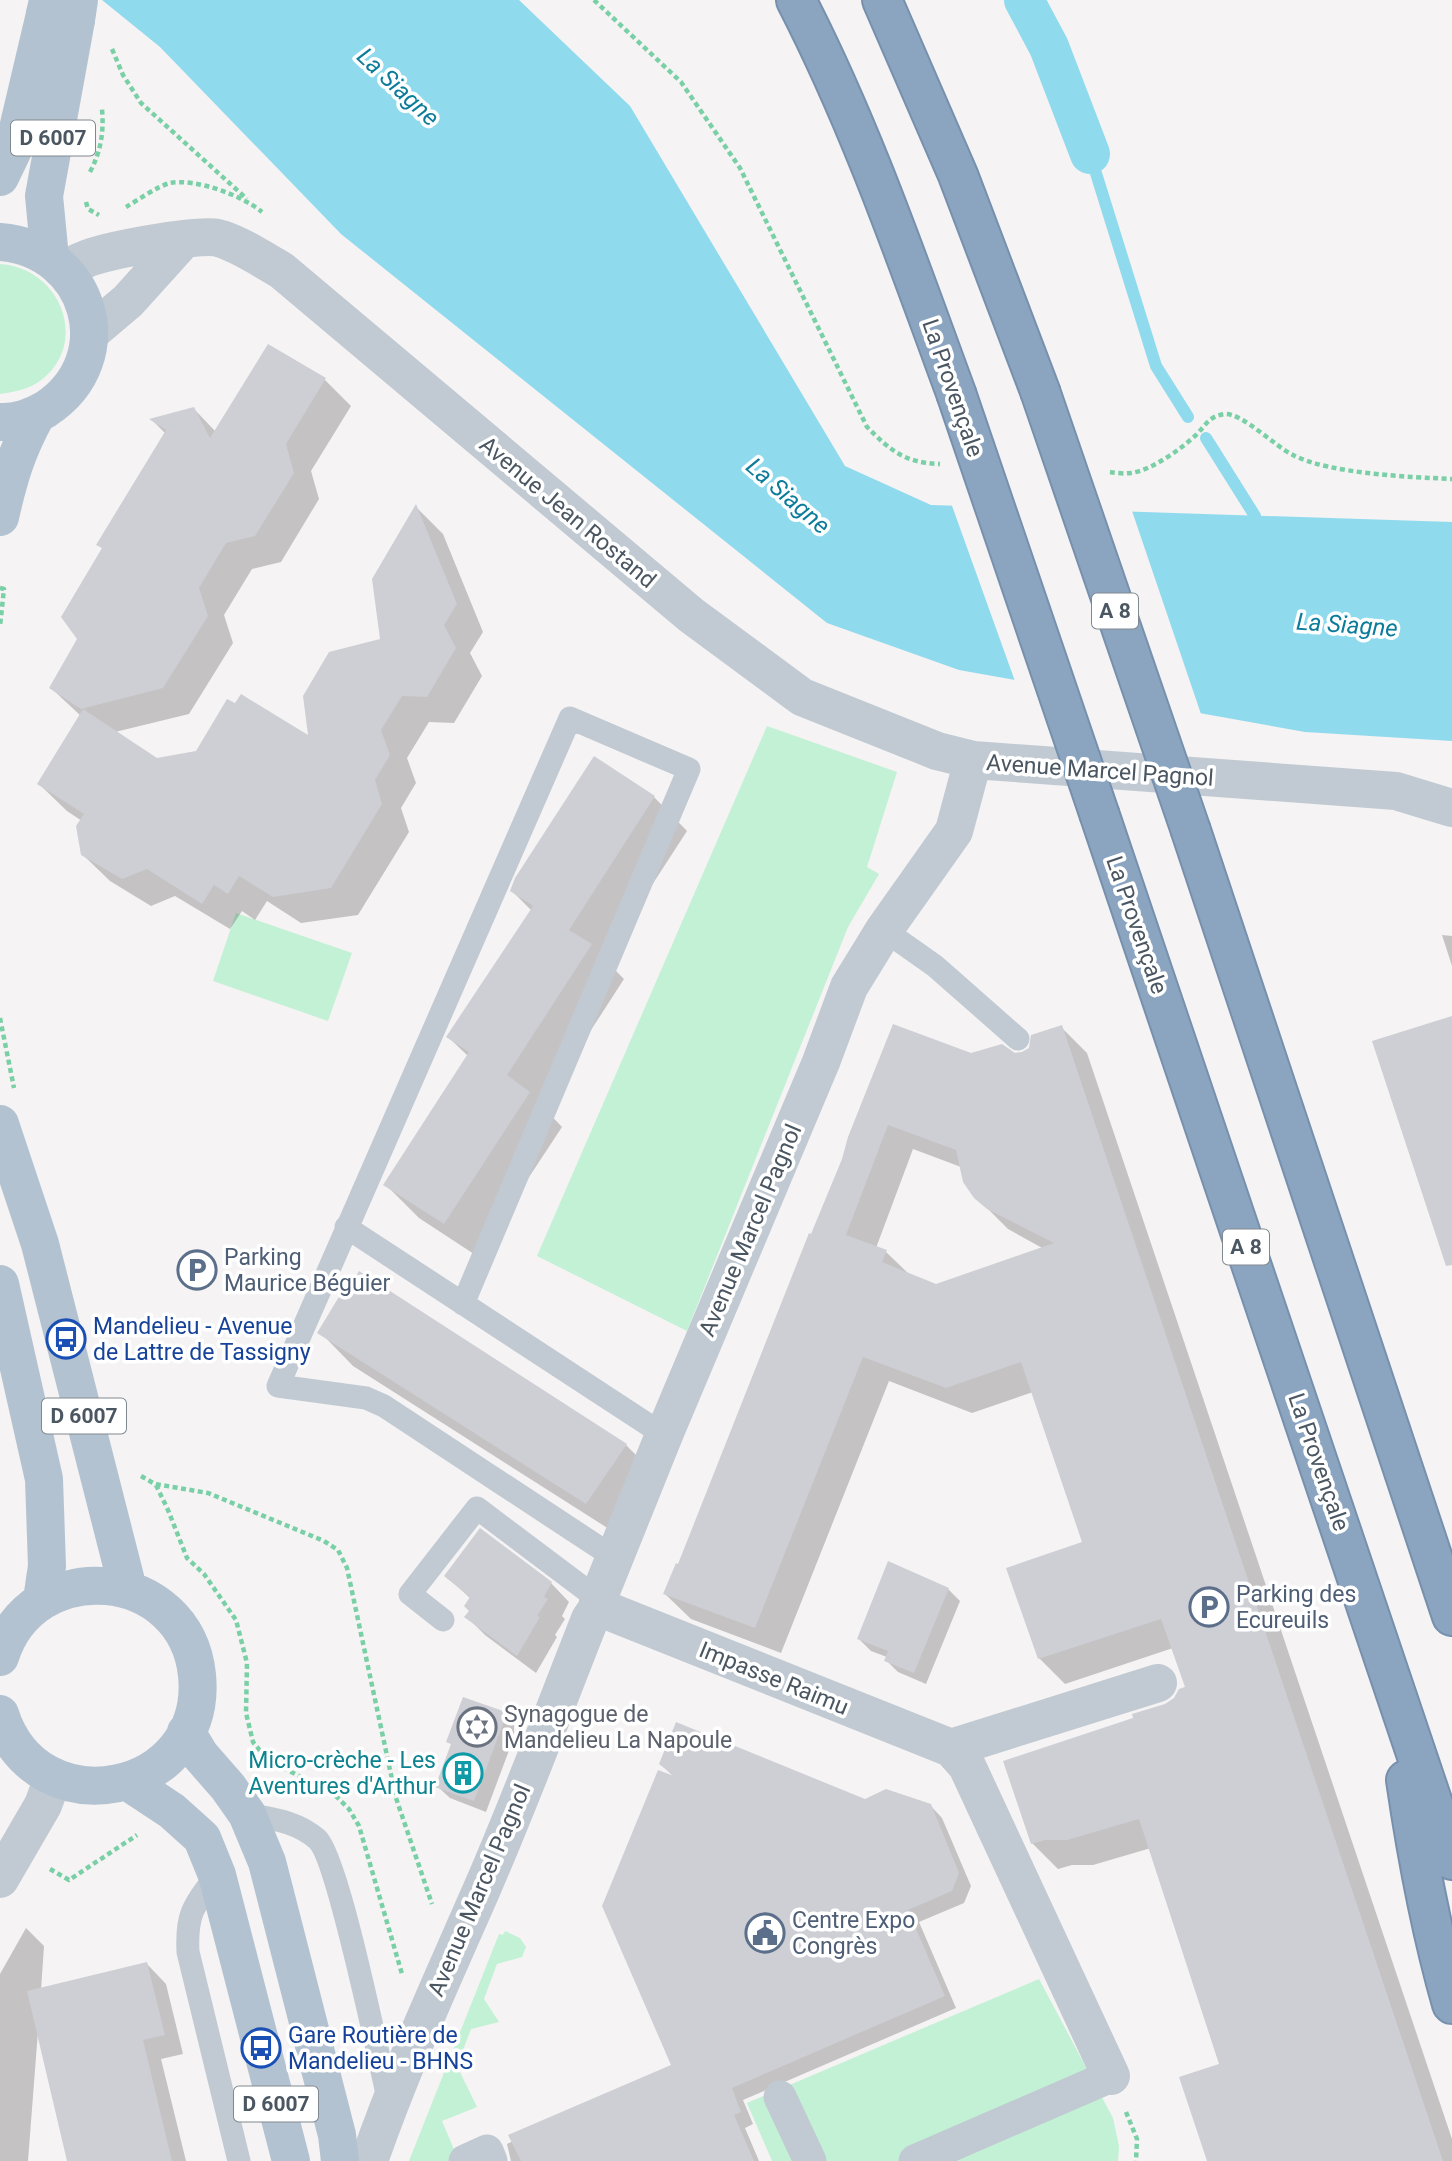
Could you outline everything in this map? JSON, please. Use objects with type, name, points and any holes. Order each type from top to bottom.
[{"type":"highway","name":"La Provençale","points":[[796,0],[876,175],[956,393],[1452,1860]]},
{"type":"highway","name":"A 8","points":[[882,0],[958,176],[1040,391],[1191,831],[1452,1616]]},
{"type":"highway","points":[[1391,1677],[1415,1840],[1441,1967],[1452,2004]]},
{"type":"main road","name":"D 6007","points":[[57,264],[44,196],[64,79],[71,14]]},
{"type":"main road","name":"D 6007","points":[[0,177],[71,14]]},
{"type":"main road","points":[[0,242],[33,248],[57,264],[78,289],[86,311],[89,334],[85,359],[74,382],[58,401],[37,414],[0,422]]},
{"type":"main road","points":[[0,517],[8,480],[19,448],[37,414]]},
{"type":"main road","name":"D 6007","points":[[0,1124],[40,1244],[128,1589]]},
{"type":"main road","name":"D 6007","points":[[0,1284],[44,1479],[47,1566],[42,1600]]},
{"type":"main road","points":[[0,1657],[4,1643],[20,1619],[42,1600],[70,1588],[99,1584],[128,1589],[154,1602],[175,1622],[190,1647],[197,1675],[196,1705],[186,1732],[171,1753],[151,1770],[128,1782],[109,1786],[72,1785],[54,1778],[26,1759],[6,1732],[0,1714]]},
{"type":"main road","name":"D 6007","points":[[186,1732],[200,1755],[247,1814],[267,1862],[337,2135],[340,2161]]},
{"type":"main road","name":"D 6007","points":[[128,1782],[172,1811],[202,1838],[217,1875],[291,2161]]},
{"type":"street","name":"Avenue Jean Rostand","points":[[57,264],[184,239],[217,237],[281,270],[691,615],[802,696],[937,751],[973,760]]},
{"type":"street","points":[[89,334],[128,301],[184,239]]},
{"type":"street","name":"Avenue Marcel Pagnol","points":[[369,2161],[456,1946],[487,1877],[664,1435],[821,1062],[849,987],[884,930],[954,831],[973,760],[1396,791],[1452,808]]},
{"type":"street","name":"Impasse Raimu","points":[[598,1603],[951,1748]]},
{"type":"street","points":[[915,2161],[1111,2076],[967,1766],[951,1748],[1158,1683]]},
{"type":"street","points":[[0,1879],[43,1805],[54,1778]]},
{"type":"street","points":[[780,2097],[810,2161]]},
{"type":"street","points":[[466,2161],[487,2151],[491,2161]]},
{"type":"lane","points":[[463,1304],[689,769],[570,718],[278,1386],[366,1398],[384,1406],[615,1558]]},
{"type":"lane","points":[[884,930],[935,967],[1018,1039]]},
{"type":"lane","points":[[346,1227],[664,1435]]},
{"type":"lane","points":[[443,1620],[410,1594],[477,1508],[598,1603]]},
{"type":"lane","points":[[247,1814],[289,1821],[319,1840],[335,1878],[390,2105]]},
{"type":"lane","points":[[217,1875],[193,1907],[187,1928],[188,1952],[239,2161]]},
{"type":"path","points":[[71,14],[122,75],[141,103],[270,218]]},
{"type":"path","points":[[64,79],[90,94],[102,110],[104,132],[97,159],[87,178]]},
{"type":"path","points":[[118,211],[170,183],[206,185],[251,202]]},
{"type":"path","points":[[85,198],[88,209],[101,216],[109,214]]},
{"type":"path","points":[[0,588],[4,589],[0,626]]},
{"type":"path","points":[[428,2014],[411,2007],[359,1826],[349,1809],[337,1797],[266,1758],[253,1742],[246,1713],[247,1663],[236,1620],[204,1574],[187,1558],[155,1484],[208,1493],[324,1541],[338,1550],[347,1568],[396,1798],[442,1932],[456,1946]]},
{"type":"path","points":[[1111,2076],[1137,2139],[1136,2161]]},
{"type":"green space","points":[[0,264],[22,269],[40,279],[54,294],[66,331],[63,350],[53,368],[37,383],[0,394]]},
{"type":"green space","points":[[767,726],[897,772],[867,867],[879,874],[848,927],[687,1331],[537,1256]]},
{"type":"green space","points":[[236,913],[352,953],[328,1021],[213,981]]},
{"type":"green space","points":[[505,1931],[520,1938],[526,1947],[522,1957],[497,1964],[484,1999],[499,2022],[471,2029],[457,2066],[477,2107],[442,2121],[459,2161],[409,2161],[499,1934],[503,1935]]},
{"type":"green space","points":[[1039,1979],[1113,2118],[1119,2146],[1118,2161],[772,2161],[747,2103]]},
{"type":"water","name":"La Siagne","points":[[102,0],[519,0],[630,106],[845,466],[931,505],[1452,522],[1452,741],[1305,732],[959,670],[827,623],[341,234],[160,47]]},
{"type":"pier","points":[[951,503],[1131,508],[1202,717],[1016,684]]},
{"type":"building","points":[[268,344],[326,378],[286,444],[294,473],[255,536],[226,543],[199,588],[208,616],[163,688],[81,709],[49,688],[77,639],[61,617],[102,548],[96,545],[166,430],[149,419],[194,407],[210,438]]},
{"type":"building","points":[[416,504],[457,604],[444,625],[456,648],[427,697],[402,696],[381,730],[390,755],[375,780],[382,804],[331,888],[273,897],[239,876],[228,894],[214,885],[202,904],[147,869],[122,879],[81,855],[76,826],[84,814],[37,784],[83,709],[157,758],[196,751],[227,699],[235,703],[241,694],[308,735],[303,696],[329,652],[380,639],[372,579]]},
{"type":"building","points":[[594,756],[655,796],[569,930],[592,944],[507,1075],[530,1092],[444,1224],[383,1185],[469,1052],[446,1037],[533,906],[510,891],[515,878]]},
{"type":"building","points":[[1452,1016],[1452,1265],[1446,1266],[1372,1041]]},
{"type":"building","points":[[893,1024],[971,1053],[1002,1044],[1015,1053],[1022,1052],[1029,1048],[1031,1035],[1062,1025],[1443,2161],[1207,2161],[1179,2077],[1219,2064],[1139,1819],[1067,1840],[1045,1840],[1031,1844],[1003,1761],[1133,1718],[1132,1714],[1165,1704],[1174,1698],[1179,1689],[1185,1687],[1161,1619],[1038,1659],[1006,1568],[1082,1542],[1021,1362],[946,1388],[863,1357],[755,1628],[663,1594],[676,1563],[678,1564],[809,1233],[811,1234],[842,1159],[848,1137]],"holes":[[[888,1125],[956,1150],[963,1182],[974,1198],[987,1209],[1054,1243],[936,1284],[882,1262],[887,1250],[846,1235]]]},
{"type":"building","points":[[359,1271],[627,1444],[586,1504],[317,1333],[351,1277],[355,1278]]},
{"type":"building","points":[[480,1528],[552,1582],[544,1597],[548,1599],[537,1616],[540,1617],[517,1656],[464,1617],[469,1611],[464,1606],[470,1597],[444,1576]]},
{"type":"building","points":[[888,1561],[949,1588],[914,1673],[884,1661],[888,1651],[857,1639]]},
{"type":"building","points":[[463,1697],[503,1711],[503,1724],[474,1801],[435,1787],[451,1744],[446,1742]]},
{"type":"building","name":"Centre Expo Congrès","points":[[676,1722],[865,1799],[886,1789],[931,1804],[959,1873],[952,1891],[908,1910],[945,1996],[732,2088],[741,2112],[734,2115],[754,2161],[521,2161],[508,2135],[671,2065],[602,1906],[658,1770],[674,1776],[659,1764]]},
{"type":"building","points":[[147,1962],[165,2035],[143,2040],[172,2161],[67,2161],[27,1991]]},
{"type":"waterway","points":[[1024,0],[1049,47],[1090,154]]},
{"type":"waterway","points":[[1090,154],[1156,366],[1188,417]]},
{"type":"waterway","points":[[1206,438],[1255,516]]},
{"type":"place","name":"Parking Maurice Béguier","points":[[197,1270]]},
{"type":"place","name":"Mandelieu - Avenue de Lattre de Tassigny","points":[[66,1339]]},
{"type":"place","name":"Parking des Ecureuils","points":[[1209,1607]]},
{"type":"place","name":"Synagogue de Mandelieu La Napoule","points":[[477,1727]]},
{"type":"place","name":"Micro-crèche - Les Aventures d'Arthur","points":[[463,1773]]},
{"type":"place","name":"Centre Expo Congrès","points":[[765,1933]]},
{"type":"place","name":"Gare Routière de Mandelieu - BHNS","points":[[261,2048]]}]
